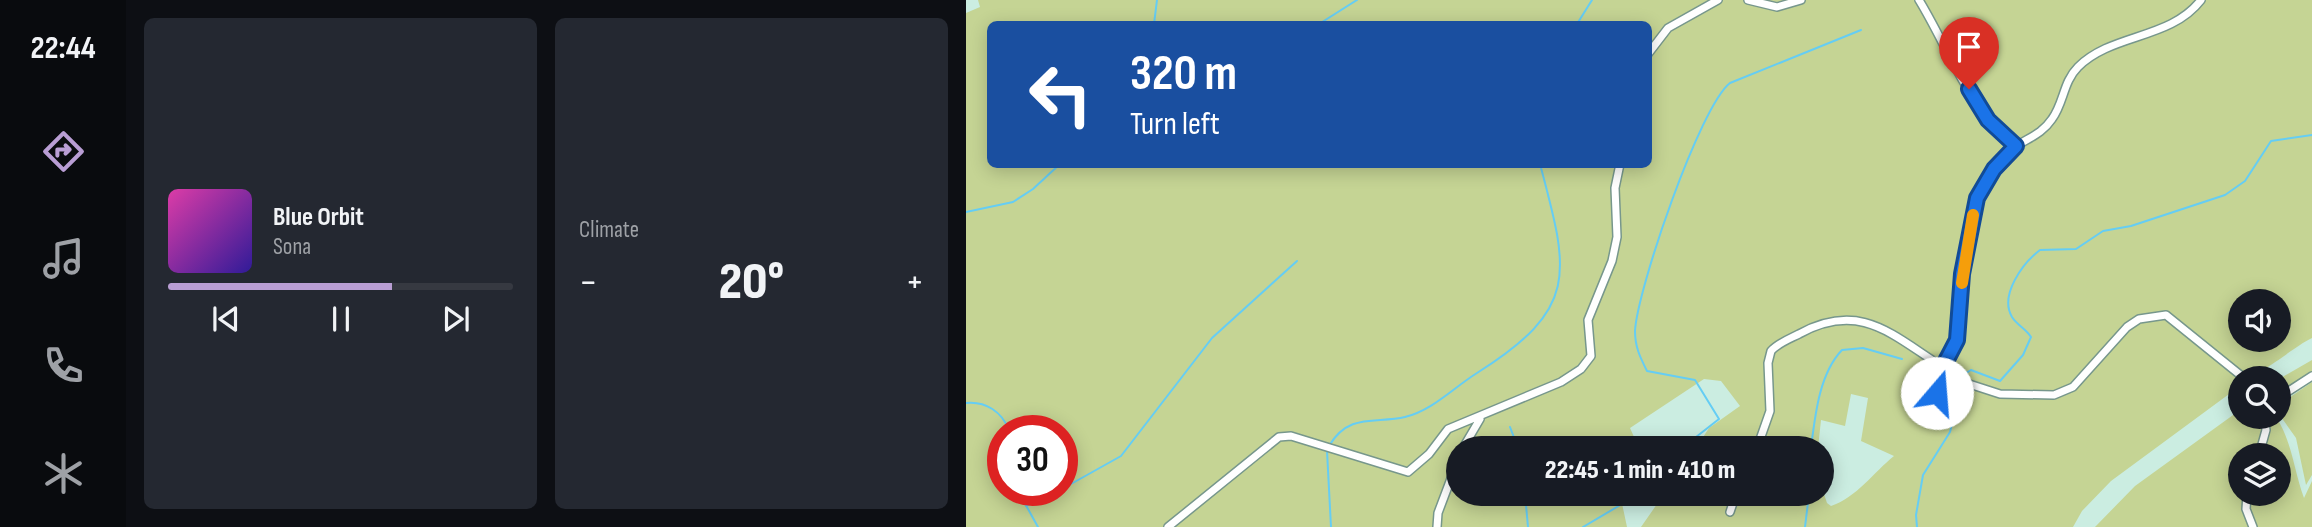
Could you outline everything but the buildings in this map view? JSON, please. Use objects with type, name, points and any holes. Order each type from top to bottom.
[{"type":"street","points":[[1652,49],[1668,28],[1718,0]]},
{"type":"street","points":[[1748,0],[1777,7],[1801,0]]},
{"type":"street","points":[[1919,0],[1978,106],[1994,128],[2016,146]]},
{"type":"street","points":[[2201,0],[2181,20],[2103,51],[2079,66],[2068,82],[2053,119],[2038,135],[2016,146],[1994,169],[1977,198],[1962,274],[1957,340],[1933,386],[1937,393],[1966,383],[2000,394],[2054,395],[2073,387],[2127,327],[2139,319],[2166,315],[2229,366]]},
{"type":"street","points":[[1168,527],[1279,437],[1291,436],[1404,473],[1422,461],[1448,429],[1481,418],[1561,382],[1589,362],[1592,348],[1588,320],[1608,276],[1617,237],[1615,188],[1619,168]]},
{"type":"street","points":[[1761,436],[1770,411],[1768,363],[1771,351],[1808,329],[1838,321],[1877,324],[1894,332],[1943,367]]},
{"type":"street","points":[[2291,390],[2312,376]]},
{"type":"street","points":[[1470,436],[1481,418]]},
{"type":"street","points":[[1437,527],[1438,513],[1446,492]]},
{"type":"street","points":[[1730,512],[1732,506]]},
{"type":"street","points":[[2246,506],[2253,527]]},
{"type":"green space","points":[[978,0],[2312,0],[2312,338],[2291,352],[2291,289],[2228,289],[2228,352],[2290,352],[2269,366],[2228,366],[2228,395],[2111,481],[2082,511],[2073,527],[1641,527],[1656,506],[1834,506],[1857,491],[1894,456],[1861,441],[1868,398],[1851,394],[1845,426],[1821,420],[1819,436],[1704,436],[1709,428],[1740,406],[1721,381],[1704,379],[1630,428],[1634,436],[1446,436],[1446,506],[1623,506],[1627,527],[966,527],[966,13],[980,7]]},
{"type":"green space","points":[[2312,360],[2312,372],[2291,387],[2291,372]]},
{"type":"green space","points":[[2312,382],[2312,475],[2306,485],[2296,438],[2290,429],[2291,397]]},
{"type":"green space","points":[[2228,419],[2228,429],[2282,429],[2288,443],[2228,443],[2228,506],[2291,506],[2291,453],[2304,498],[2312,481],[2312,527],[2095,527],[2135,486]]},
{"type":"waterway","points":[[1154,21],[1157,0]]},
{"type":"waterway","points":[[1324,21],[1357,0]]},
{"type":"waterway","points":[[1579,21],[1592,0]]},
{"type":"waterway","points":[[1697,436],[1719,419],[1695,380],[1647,371],[1638,352],[1635,331],[1646,278],[1687,161],[1717,99],[1730,83],[1861,30]]},
{"type":"waterway","points":[[1962,383],[1966,373],[1971,370],[2000,381],[2023,355],[2031,337],[2012,317],[2008,299],[2020,271],[2040,250],[2076,249],[2103,231],[2131,226],[2225,195],[2245,181],[2271,141],[2312,135]]},
{"type":"waterway","points":[[966,212],[1013,202],[1033,189],[1056,168]]},
{"type":"waterway","points":[[1329,446],[1337,435],[1354,424],[1405,417],[1425,409],[1510,350],[1534,328],[1550,307],[1558,285],[1560,261],[1557,233],[1541,168]]},
{"type":"waterway","points":[[1078,480],[1121,456],[1212,338],[1297,261]]},
{"type":"waterway","points":[[1813,436],[1823,383],[1842,350],[1863,348],[1902,359]]},
{"type":"waterway","points":[[1917,527],[1916,515],[1923,475],[1950,432],[1961,388]]},
{"type":"waterway","points":[[966,403],[987,406],[1000,415]]},
{"type":"waterway","points":[[1510,427],[1513,436]]},
{"type":"waterway","points":[[1327,451],[1331,527]]},
{"type":"waterway","points":[[1026,506],[1038,527]]},
{"type":"waterway","points":[[1526,506],[1528,527]]},
{"type":"waterway","points":[[1583,527],[1619,506]]},
{"type":"waterway","points":[[1805,527],[1808,506]]},
{"type":"slow traffic","points":[[1962,283],[1973,215]]},
{"type":"route","points":[[1937,393],[1933,386],[1953,354],[1957,340],[1962,274],[1977,198],[1994,169],[2016,146],[1988,120],[1969,89]]}]
